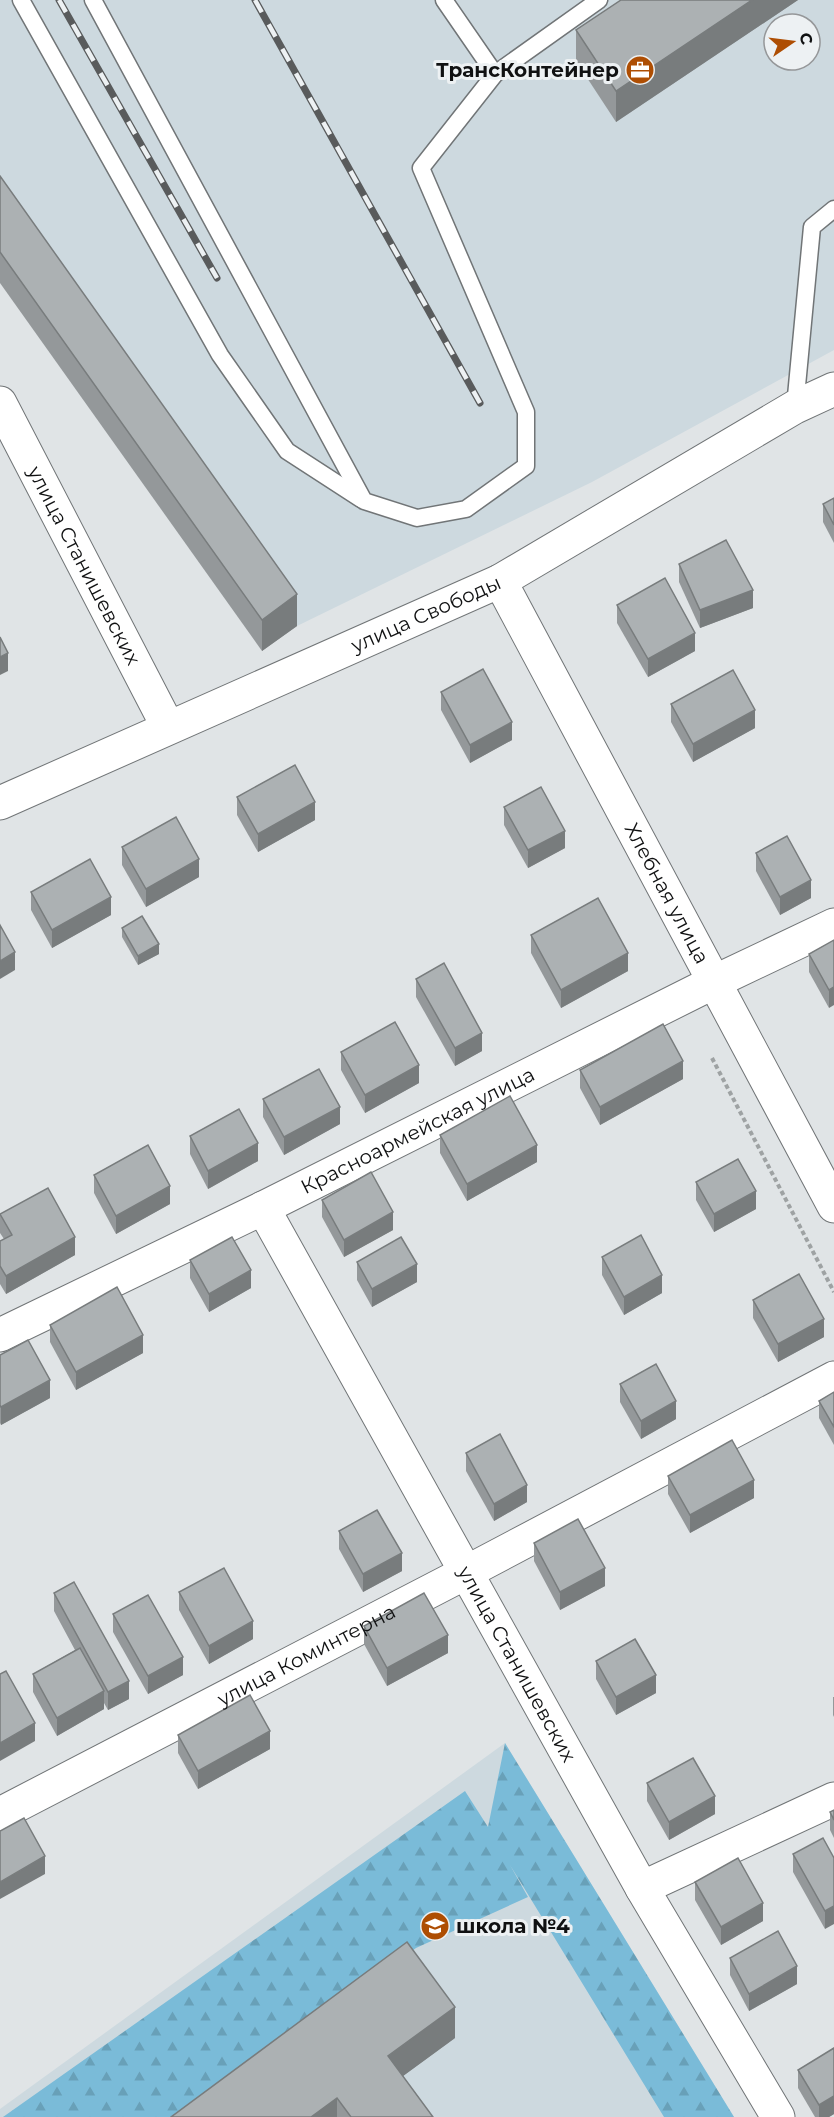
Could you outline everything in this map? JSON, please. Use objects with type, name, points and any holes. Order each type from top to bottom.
[{"type":"street","name":"улица Свободы","points":[[0,803],[168,726],[500,581],[795,407],[834,389]]},
{"type":"street","name":"улица Станишевских","points":[[0,404],[168,726]]},
{"type":"street","name":"Хлебная улица","points":[[500,581],[834,1206]]},
{"type":"street","name":"Красноармейская улица","points":[[0,1335],[263,1208],[714,982],[834,925]]},
{"type":"street","name":"улица Станишевских","points":[[263,1208],[642,1888],[778,2117]]},
{"type":"street","name":"улица Коминтерна","points":[[0,1814],[465,1573],[834,1378]]},
{"type":"street","points":[[642,1888],[834,1799]]},
{"type":"lane","points":[[21,0],[220,355],[287,451],[364,501],[417,518],[466,509],[526,466],[526,412],[421,168],[495,74],[600,0]]},
{"type":"lane","points":[[93,0],[364,501]]},
{"type":"lane","points":[[444,0],[495,74]]},
{"type":"lane","points":[[795,407],[812,227],[834,209]]},
{"type":"path","points":[[709,1052],[834,1292]]},
{"type":"shaded area","points":[[0,0],[834,0],[834,350],[592,482],[297,626],[0,207]]},
{"type":"shaded area","name":"школа №4","points":[[505,1743],[734,2117],[0,2117],[0,2109]]},
{"type":"green space","points":[[505,1743],[734,2117],[664,2117],[510,1865],[528,1897],[416,1948],[186,2117],[3,2117],[465,1791],[488,1827]]},
{"type":"building","points":[[621,0],[752,0],[616,91],[576,30]]},
{"type":"building","points":[[0,176],[297,594],[262,620],[0,252]]},
{"type":"building","points":[[834,498],[834,525],[823,504]]},
{"type":"building","points":[[726,540],[753,590],[700,610],[679,564]]},
{"type":"building","points":[[665,578],[695,633],[648,659],[617,605]]},
{"type":"building","points":[[0,637],[8,653],[0,657]]},
{"type":"building","points":[[483,669],[512,722],[470,745],[441,692]]},
{"type":"building","points":[[733,670],[755,710],[693,744],[671,704]]},
{"type":"building","points":[[295,765],[315,802],[258,834],[237,797]]},
{"type":"building","points":[[541,787],[565,831],[528,850],[504,807]]},
{"type":"building","points":[[176,817],[199,859],[146,889],[122,847]]},
{"type":"building","points":[[787,836],[811,880],[780,897],[756,853]]},
{"type":"building","points":[[90,859],[111,897],[52,930],[31,892]]},
{"type":"building","points":[[598,898],[628,953],[561,990],[531,935]]},
{"type":"building","points":[[142,916],[159,944],[138,956],[122,928]]},
{"type":"building","points":[[0,925],[15,952],[0,961]]},
{"type":"building","points":[[834,940],[834,987],[829,990],[809,954]]},
{"type":"building","points":[[444,963],[482,1033],[455,1048],[416,979]]},
{"type":"building","points":[[395,1022],[419,1065],[365,1095],[341,1052]]},
{"type":"building","points":[[663,1024],[683,1061],[600,1107],[580,1070]]},
{"type":"building","points":[[319,1069],[340,1107],[284,1137],[263,1099]]},
{"type":"building","points":[[510,1096],[537,1145],[467,1184],[440,1135]]},
{"type":"building","points":[[239,1109],[258,1143],[208,1171],[190,1136]]},
{"type":"building","points":[[148,1145],[170,1186],[116,1216],[94,1175]]},
{"type":"building","points":[[738,1159],[756,1191],[714,1214],[696,1182]]},
{"type":"building","points":[[371,1172],[393,1212],[344,1240],[322,1200]]},
{"type":"building","points":[[48,1188],[75,1237],[6,1276],[0,1266],[0,1241],[12,1235],[0,1214]]},
{"type":"building","points":[[641,1235],[662,1275],[624,1297],[602,1257]]},
{"type":"building","points":[[232,1237],[251,1270],[209,1294],[190,1260]]},
{"type":"building","points":[[401,1237],[417,1264],[372,1289],[357,1262]]},
{"type":"building","points":[[799,1274],[824,1319],[778,1344],[753,1300]]},
{"type":"building","points":[[117,1287],[143,1335],[76,1372],[50,1325]]},
{"type":"building","points":[[28,1340],[50,1380],[1,1407],[0,1355]]},
{"type":"building","points":[[656,1364],[676,1401],[641,1421],[620,1384]]},
{"type":"building","points":[[834,1392],[834,1427],[819,1401]]},
{"type":"building","points":[[500,1434],[527,1485],[494,1504],[466,1453]]},
{"type":"building","points":[[732,1440],[754,1480],[690,1515],[668,1476]]},
{"type":"building","points":[[377,1510],[402,1553],[363,1574],[339,1531]]},
{"type":"building","points":[[578,1519],[605,1568],[560,1592],[534,1543]]},
{"type":"building","points":[[224,1568],[253,1621],[209,1646],[179,1592]]},
{"type":"building","points":[[74,1582],[129,1681],[108,1692],[54,1593]]},
{"type":"building","points":[[424,1593],[448,1635],[387,1668],[364,1626]]},
{"type":"building","points":[[148,1595],[183,1657],[148,1676],[113,1614]]},
{"type":"building","points":[[635,1639],[656,1675],[616,1697],[596,1661]]},
{"type":"building","points":[[80,1648],[104,1691],[57,1718],[33,1674]]},
{"type":"building","points":[[6,1671],[35,1723],[0,1743],[0,1674]]},
{"type":"building","points":[[250,1695],[270,1731],[198,1771],[178,1735]]},
{"type":"building","points":[[693,1758],[715,1796],[669,1822],[647,1783]]},
{"type":"building","points":[[24,1818],[45,1856],[0,1882],[0,1831]]},
{"type":"building","points":[[823,1838],[834,1858],[834,1906],[825,1911],[793,1854]]},
{"type":"building","points":[[738,1858],[763,1903],[721,1927],[695,1882]]},
{"type":"building","points":[[778,1931],[797,1966],[749,1994],[730,1958]]},
{"type":"building","points":[[407,1942],[455,2007],[388,2056],[433,2117],[351,2117],[337,2098],[311,2117],[171,2117]]},
{"type":"building","points":[[834,2048],[834,2096],[819,2105],[798,2070]]},
{"type":"railway","points":[[59,0],[217,278]]},
{"type":"railway","points":[[255,0],[480,403]]},
{"type":"place","name":"ТрансКонтейнер","points":[[640,70]]},
{"type":"place","name":"школа №4","points":[[435,1926]]}]
